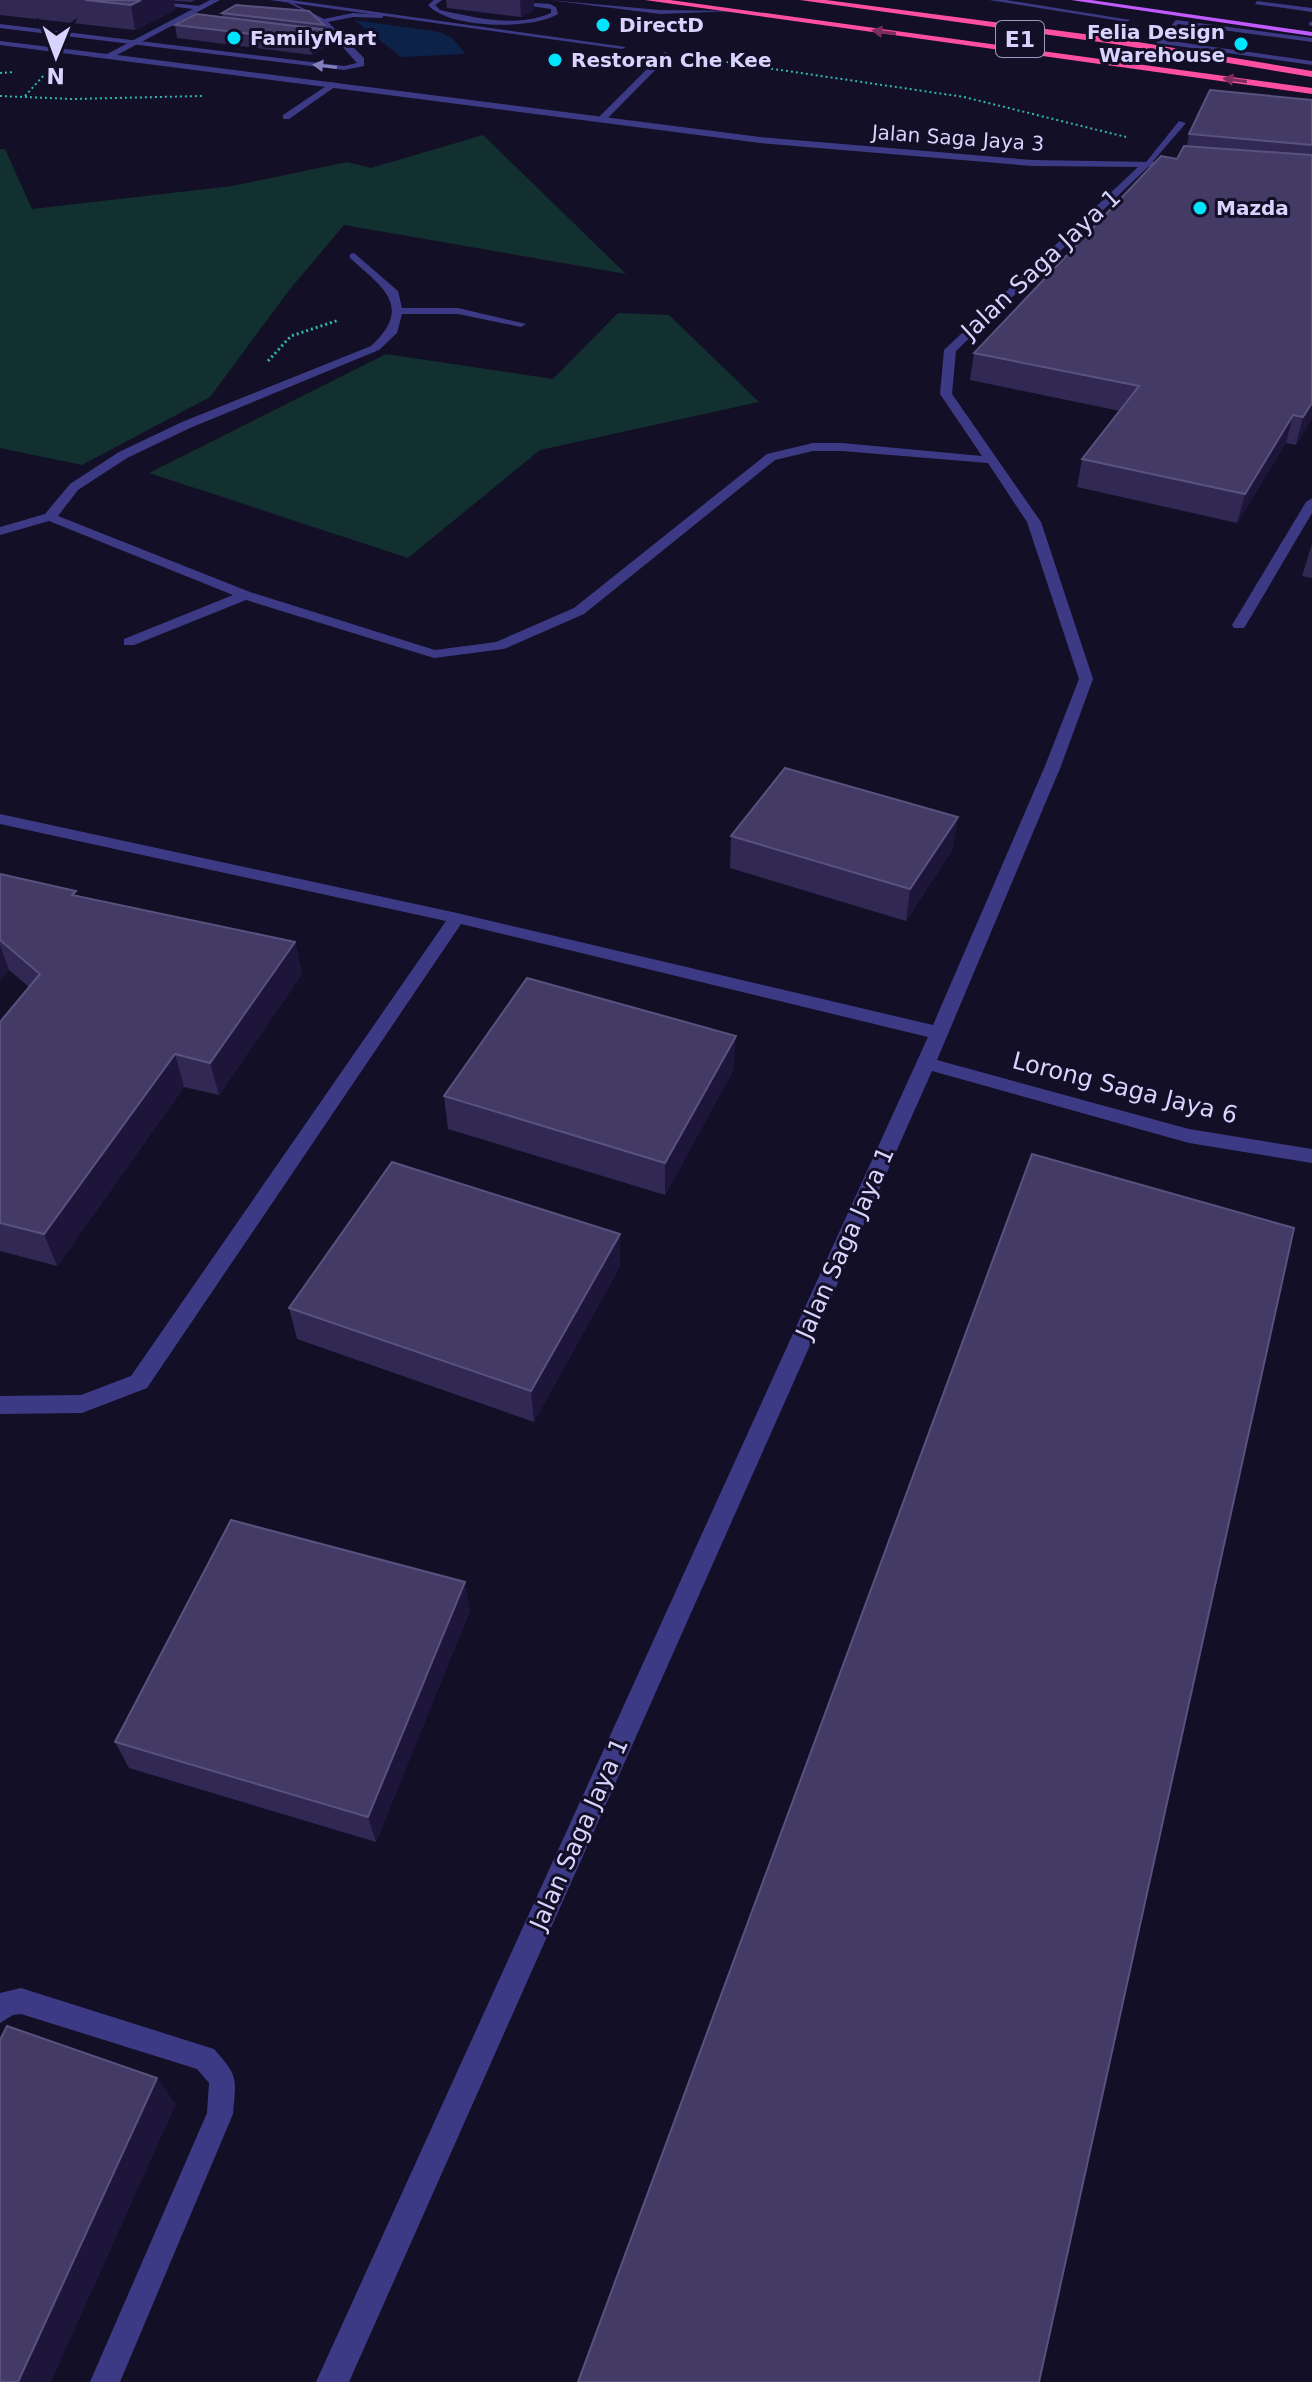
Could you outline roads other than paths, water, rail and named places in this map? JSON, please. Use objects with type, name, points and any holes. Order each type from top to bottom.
[{"type":"highway","name":"E1","points":[[650,0],[730,6],[1312,76]]},
{"type":"highway","points":[[805,0],[1129,43],[1312,76]]},
{"type":"highway","name":"E1","points":[[730,6],[1312,91]]},
{"type":"main road","points":[[1075,0],[1312,37]]},
{"type":"main road","points":[[1140,0],[1312,24]]},
{"type":"street","points":[[110,56],[216,0]]},
{"type":"street","points":[[274,0],[622,47]]},
{"type":"street","points":[[553,0],[660,12],[730,6]]},
{"type":"street","name":"Jalan Saga Jaya 3","points":[[0,43],[760,140],[1032,163],[1152,164]]},
{"type":"street","name":"Jalan Saga Jaya 1","points":[[332,2382],[926,1063],[1053,766],[1086,679],[1034,522],[946,394],[950,350],[1152,164]]},
{"type":"street","points":[[0,531],[50,517],[74,487],[123,455],[375,348],[391,333],[397,311],[394,293],[354,256]]},
{"type":"street","points":[[397,311],[458,311],[521,324]]},
{"type":"street","points":[[50,517],[245,595],[434,654],[499,646],[579,611],[771,457],[813,447],[842,447],[990,460]]},
{"type":"street","points":[[1239,625],[1312,502]]},
{"type":"street","points":[[129,642],[245,595]]},
{"type":"street","points":[[0,819],[457,918],[939,1033]]},
{"type":"street","points":[[0,1405],[82,1404],[139,1382],[457,918]]},
{"type":"street","name":"Lorong Saga Jaya 6","points":[[926,1063],[1189,1136],[1312,1156]]},
{"type":"lane","points":[[137,0],[201,8]]},
{"type":"lane","points":[[439,0],[431,5],[438,12],[452,15],[535,23],[555,14],[550,6],[494,0]]},
{"type":"lane","points":[[992,0],[1127,20]]},
{"type":"lane","points":[[1049,20],[1075,0]]},
{"type":"lane","points":[[0,26],[344,68],[361,64],[361,60],[320,18],[291,1]]},
{"type":"lane","points":[[1247,15],[1260,2],[1312,10]]},
{"type":"lane","points":[[291,13],[320,18],[382,16]]},
{"type":"lane","points":[[439,23],[452,15]]},
{"type":"lane","points":[[176,21],[191,23]]},
{"type":"lane","points":[[1312,37],[1176,22],[1159,41],[1312,63]]},
{"type":"lane","points":[[95,37],[105,32]]},
{"type":"lane","points":[[328,39],[343,40]]},
{"type":"lane","points":[[603,118],[667,54]]},
{"type":"lane","points":[[286,117],[335,84]]},
{"type":"lane","points":[[1152,164],[1157,151],[1182,123]]},
{"type":"lane","points":[[0,2010],[6,2003],[21,2001],[205,2058],[223,2078],[220,2114],[105,2382]]},
{"type":"water","points":[[354,20],[440,32],[452,38],[466,54],[401,57]]},
{"type":"place","name":"DirectD","points":[[603,25]]},
{"type":"place","name":"FamilyMart","points":[[234,38]]},
{"type":"place","name":"Felia Design Warehouse","points":[[1241,44]]},
{"type":"place","name":"Restoran Che Kee","points":[[555,60]]},
{"type":"place","name":"Mazda","points":[[1200,208]]}]
